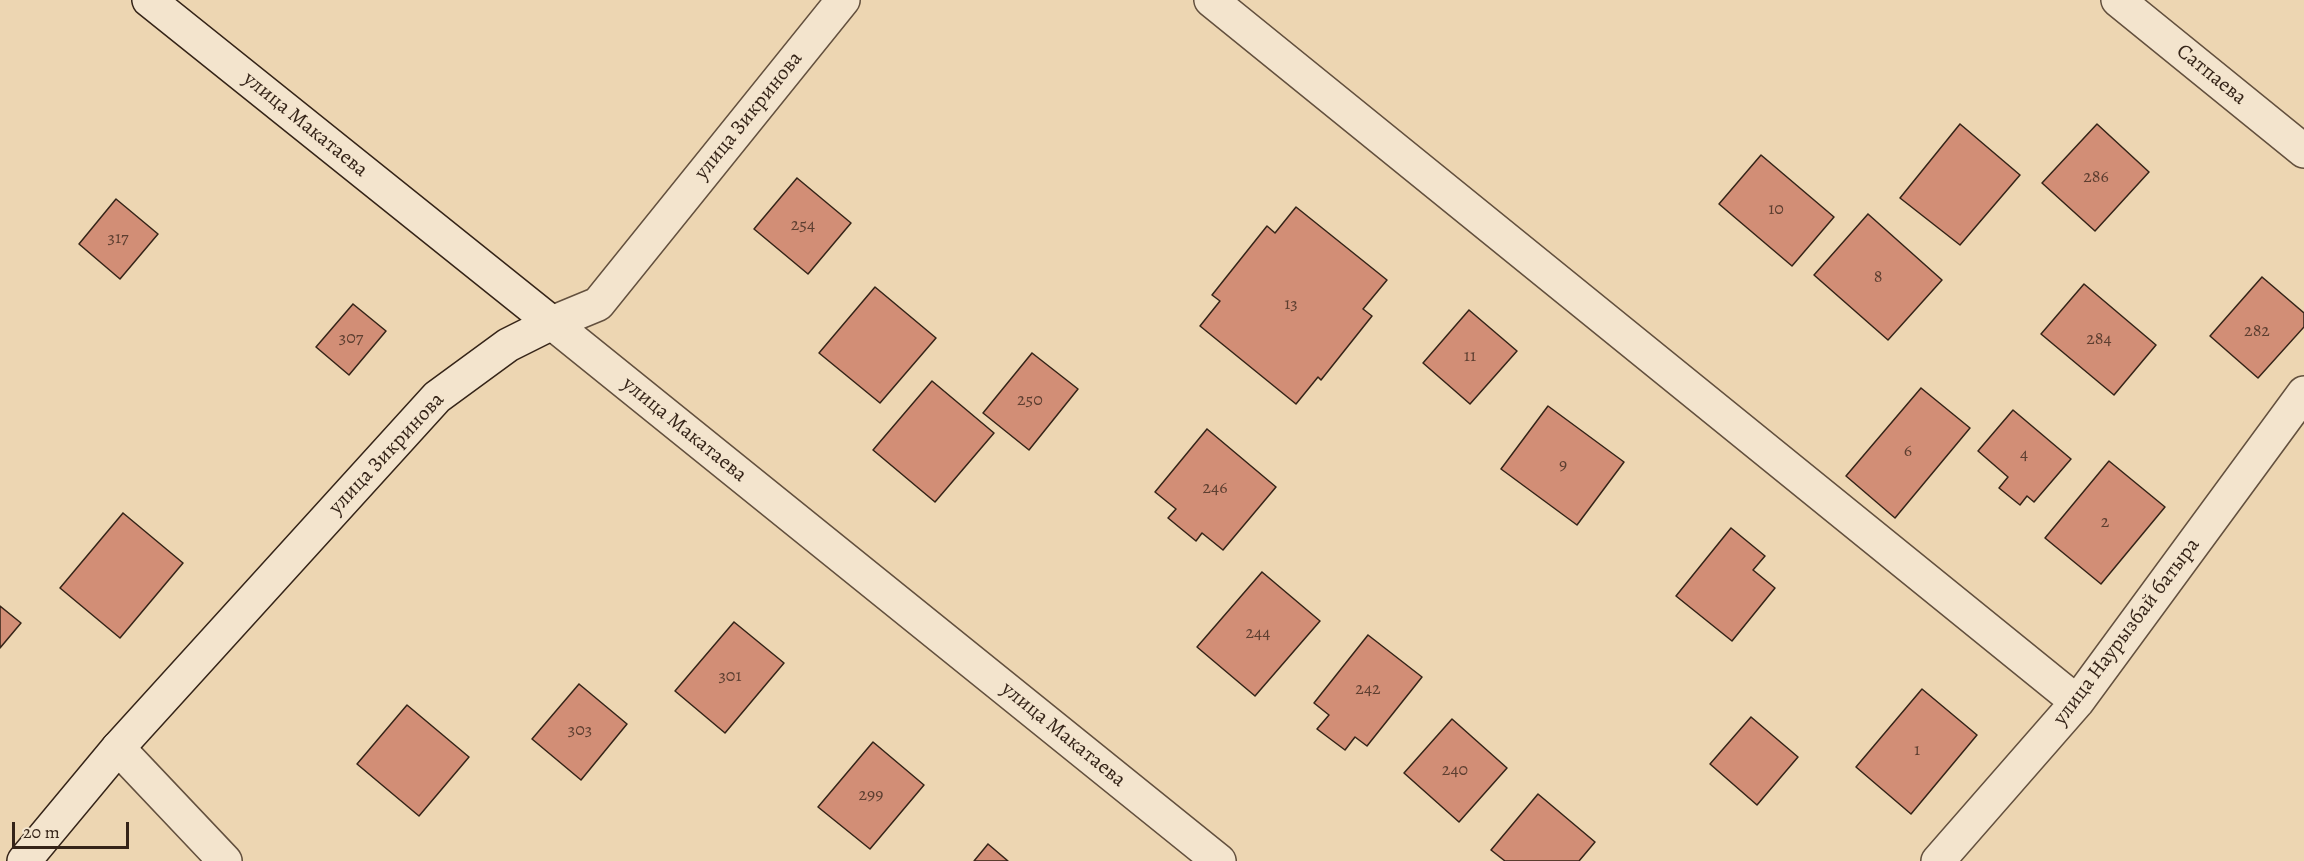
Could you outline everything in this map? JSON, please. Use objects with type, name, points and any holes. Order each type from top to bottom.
[{"type":"street","name":"улица Макатаева","points":[[149,0],[1219,861]]},
{"type":"street","name":"улица Зикринова","points":[[24,861],[118,748],[437,397],[508,345],[598,304],[843,0]]},
{"type":"street","points":[[1211,0],[2077,702]]},
{"type":"street","name":"Сатпаева","points":[[2118,0],[2304,151]]},
{"type":"street","name":"улица Наурызбай батыра","points":[[1938,861],[2077,702],[2304,393]]},
{"type":"street","points":[[118,748],[225,861]]},
{"type":"building","points":[[1960,124],[2020,175],[1960,245],[1900,198]]},
{"type":"building","points":[[2097,124],[2149,172],[2095,231],[2042,183]]},
{"type":"building","points":[[1761,155],[1834,217],[1792,266],[1719,204]]},
{"type":"building","points":[[797,178],[851,223],[808,274],[754,229]]},
{"type":"building","points":[[116,199],[158,234],[120,279],[79,244]]},
{"type":"building","points":[[1296,207],[1387,280],[1363,309],[1372,316],[1321,380],[1318,377],[1296,404],[1200,326],[1220,301],[1212,295],[1267,226],[1275,233]]},
{"type":"building","points":[[1868,214],[1942,280],[1888,340],[1814,275]]},
{"type":"building","points":[[2262,277],[2304,313],[2304,327],[2258,378],[2210,336]]},
{"type":"building","points":[[2084,284],[2156,345],[2114,395],[2041,334]]},
{"type":"building","points":[[875,287],[936,338],[880,403],[819,353]]},
{"type":"building","points":[[353,304],[386,331],[349,375],[316,347]]},
{"type":"building","points":[[1469,310],[1517,351],[1470,404],[1423,363]]},
{"type":"building","points":[[1032,353],[1078,389],[1029,450],[983,413]]},
{"type":"building","points":[[932,381],[994,433],[935,502],[873,450]]},
{"type":"building","points":[[1921,388],[1970,428],[1895,518],[1846,476]]},
{"type":"building","points":[[1548,406],[1624,462],[1577,525],[1501,469]]},
{"type":"building","points":[[2013,410],[2071,459],[2034,502],[2027,496],[2020,505],[1999,488],[2008,477],[1978,451]]},
{"type":"building","points":[[1207,429],[1276,487],[1223,550],[1202,533],[1196,541],[1168,518],[1176,509],[1155,492]]},
{"type":"building","points":[[2109,461],[2165,507],[2101,584],[2045,538]]},
{"type":"building","points":[[123,513],[183,563],[120,638],[60,588]]},
{"type":"building","points":[[1731,528],[1765,556],[1753,570],[1775,588],[1732,641],[1676,596]]},
{"type":"building","points":[[1262,572],[1320,621],[1255,696],[1197,647]]},
{"type":"building","points":[[0,606],[21,623],[0,648]]},
{"type":"building","points":[[734,622],[784,663],[725,733],[675,691]]},
{"type":"building","points":[[1368,635],[1422,677],[1367,746],[1355,737],[1345,750],[1317,729],[1329,715],[1314,703]]},
{"type":"building","points":[[579,684],[627,724],[581,780],[532,739]]},
{"type":"building","points":[[1922,689],[1977,735],[1911,814],[1856,767]]},
{"type":"building","points":[[407,705],[469,757],[419,816],[357,764]]},
{"type":"building","points":[[1751,717],[1798,757],[1757,805],[1710,764]]},
{"type":"building","points":[[1452,719],[1507,768],[1459,822],[1404,773]]},
{"type":"building","points":[[873,742],[924,785],[870,849],[818,807]]},
{"type":"building","points":[[1538,794],[1595,842],[1579,861],[1505,861],[1491,850]]},
{"type":"building","points":[[988,844],[1008,861],[974,861]]}]
